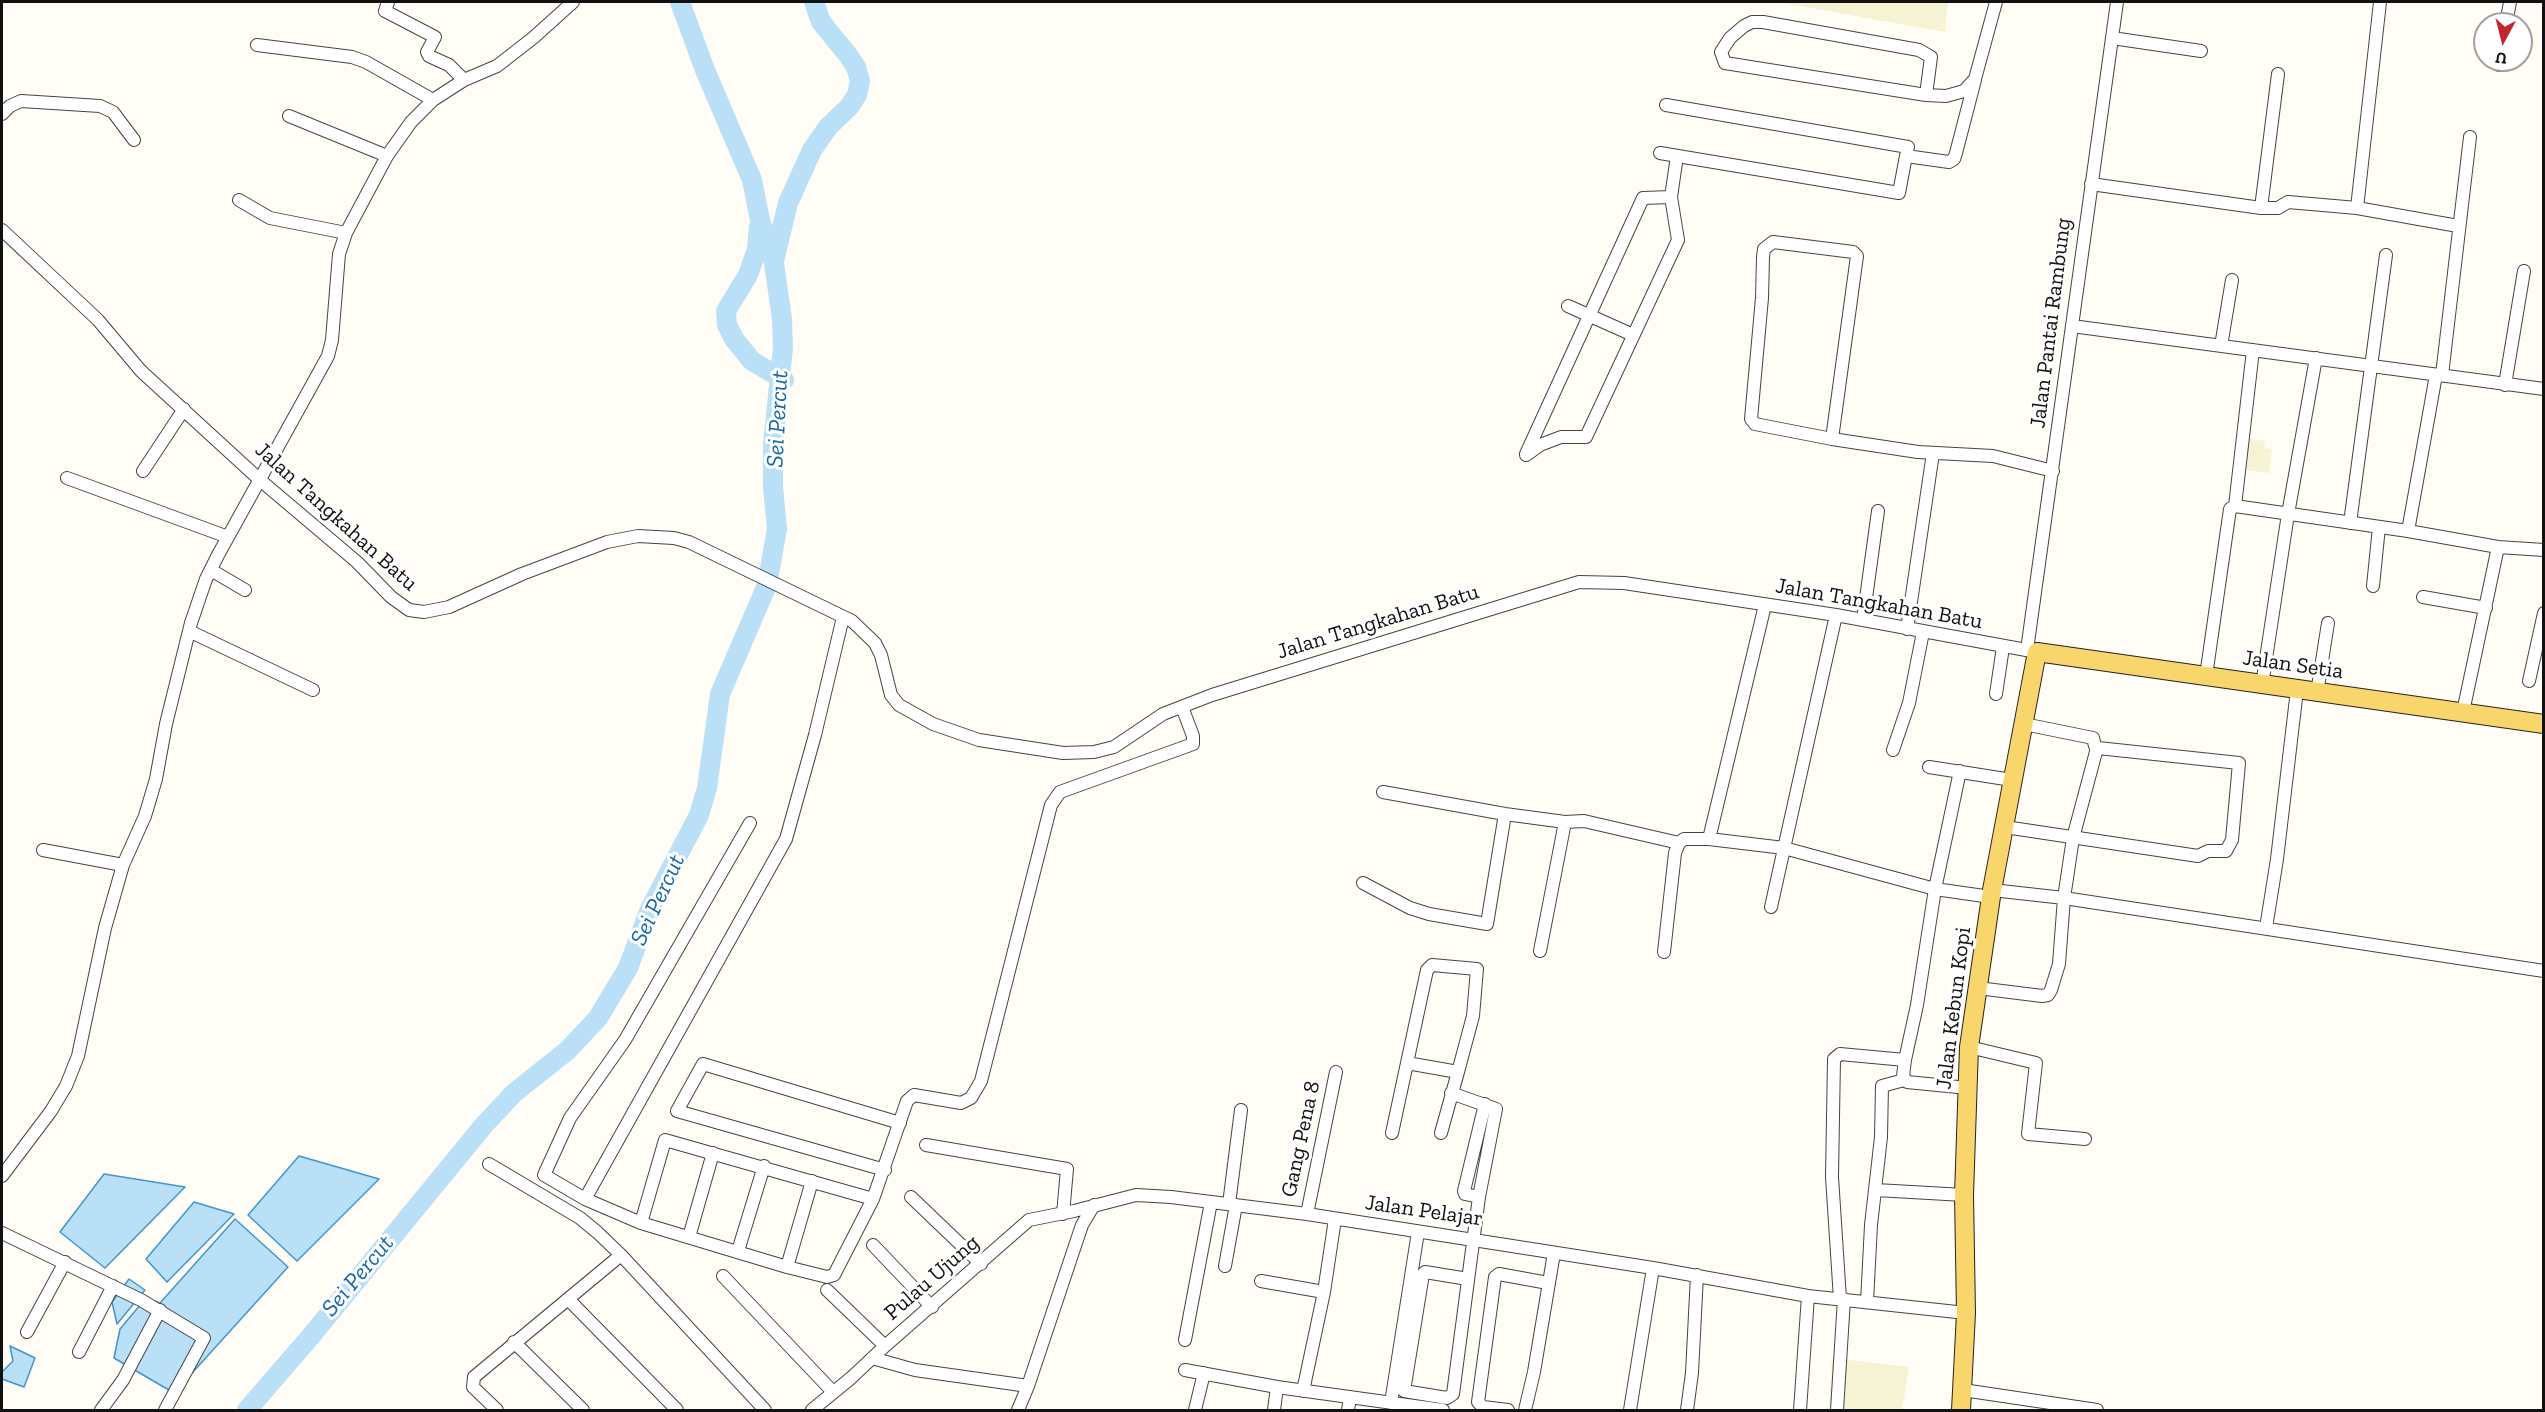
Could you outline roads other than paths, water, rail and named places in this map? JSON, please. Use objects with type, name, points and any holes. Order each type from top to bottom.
[{"type":"main road","name":"Jalan Setia","points":[[2032,651],[2544,724]]},
{"type":"main road","name":"Jalan Kebun Kopi","points":[[1961,1410],[1966,1312],[1964,1195],[1969,1047],[1992,893],[2024,724],[2032,651]]},
{"type":"street","points":[[388,2],[384,8],[385,11],[435,37],[427,52],[429,56],[449,65],[464,80]]},
{"type":"street","points":[[2,1176],[51,1111],[66,1086],[78,1056],[105,928],[123,865],[145,816],[156,779],[189,631],[211,570],[328,356],[332,340],[339,254],[346,233],[387,156],[411,122],[433,100],[464,80],[497,66],[573,2]]},
{"type":"street","points":[[1906,156],[1941,162],[1954,159],[1996,2]]},
{"type":"street","name":"Jalan Pantai Rambung","points":[[2032,651],[2053,471],[2117,2]]},
{"type":"street","points":[[2356,208],[2380,2]]},
{"type":"street","points":[[1926,95],[1930,57],[1919,50],[1763,22],[1752,22],[1730,38],[1721,52],[1725,63],[1926,95],[1946,96],[1964,91],[1975,79]]},
{"type":"street","points":[[2112,38],[2201,51]]},
{"type":"street","points":[[257,45],[359,59],[433,100]]},
{"type":"street","points":[[2261,208],[2278,74]]},
{"type":"street","points":[[2,114],[10,106],[21,101],[100,106],[113,112],[134,140]]},
{"type":"street","points":[[1660,153],[1899,193],[1908,147],[1666,105]]},
{"type":"street","points":[[289,116],[387,156]]},
{"type":"street","points":[[2408,531],[2439,375],[2470,137]]},
{"type":"street","points":[[1671,197],[1643,198],[1526,455],[1540,445],[1561,437],[1586,437],[1678,240],[1671,197],[1677,156]]},
{"type":"street","points":[[2091,184],[2261,208],[2278,208],[2288,202],[2356,208],[2458,226]]},
{"type":"street","points":[[239,200],[270,218],[346,233]]},
{"type":"street","name":"Jalan Tangkahan Batu","points":[[2,230],[98,320],[141,370],[260,480],[357,562],[391,597],[414,612],[449,607],[522,574],[607,542],[638,536],[674,538],[716,555],[852,621],[875,643],[881,655],[891,695],[899,705],[933,724],[969,738],[1063,753],[1094,752],[1114,747],[1164,714],[1212,695],[1579,582],[1624,583],[1836,615],[2032,651]]},
{"type":"street","points":[[1832,439],[1857,256],[1853,252],[1773,242],[1764,249],[1763,257],[1762,298],[1751,419],[1755,424],[1832,439],[1933,453],[1993,456],[2053,471]]},
{"type":"street","points":[[2350,523],[2386,255]]},
{"type":"street","points":[[2505,385],[2524,271]]},
{"type":"street","points":[[2221,346],[2232,280]]},
{"type":"street","points":[[1568,306],[1634,335]]},
{"type":"street","points":[[2072,326],[2544,389]]},
{"type":"street","points":[[2235,506],[2253,350]]},
{"type":"street","points":[[2262,685],[2288,514],[2316,358]]},
{"type":"street","points":[[143,471],[184,409]]},
{"type":"street","points":[[1907,629],[1933,453]]},
{"type":"street","points":[[67,478],[228,537]]},
{"type":"street","points":[[2206,676],[2230,509],[2235,506],[2408,531],[2498,547],[2544,550]]},
{"type":"street","points":[[1863,620],[1878,511]]},
{"type":"street","points":[[2373,586],[2379,527]]},
{"type":"street","points":[[2463,712],[2498,547]]},
{"type":"street","points":[[211,570],[245,590]]},
{"type":"street","points":[[2423,597],[2486,608]]},
{"type":"street","points":[[1709,839],[1765,605]]},
{"type":"street","points":[[2529,681],[2544,614]]},
{"type":"street","points":[[1771,907],[1836,615]]},
{"type":"street","points":[[585,1199],[786,839],[815,735],[843,617]]},
{"type":"street","points":[[2317,693],[2328,623]]},
{"type":"street","points":[[189,631],[313,690]]},
{"type":"street","points":[[1893,750],[1909,703],[1923,632]]},
{"type":"street","points":[[1996,694],[2003,647]]},
{"type":"street","points":[[2266,928],[2277,860],[2297,690]]},
{"type":"street","points":[[750,823],[625,1040],[570,1118],[544,1175],[585,1199],[641,1223],[827,1277],[834,1275],[873,1199],[885,1170],[907,1101],[914,1095],[960,1103],[971,1098],[981,1081],[1051,805],[1060,792],[1193,744],[1193,736],[1182,707]]},
{"type":"street","points":[[1978,988],[2048,995],[2059,964],[2064,898],[2073,838],[2097,748],[2093,738],[2024,724]]},
{"type":"street","points":[[2005,827],[2198,856],[2208,851],[2226,851],[2231,845],[2240,764],[2097,748]]},
{"type":"street","points":[[1929,767],[2012,780]]},
{"type":"street","points":[[1904,1080],[1905,1060],[1917,1005],[1935,889],[1960,771]]},
{"type":"street","points":[[1383,792],[1505,814],[1565,822],[1584,821],[1679,843]]},
{"type":"street","points":[[1363,883],[1410,908],[1429,914],[1487,924],[1505,814]]},
{"type":"street","points":[[1540,951],[1565,822]]},
{"type":"street","points":[[1664,952],[1675,853],[1679,843],[1684,839],[1709,839],[1784,848],[1935,889],[2064,898],[2544,971]]},
{"type":"street","points":[[43,850],[123,865]]},
{"type":"street","points":[[1392,1133],[1427,970],[1432,965],[1441,964],[1478,969],[1473,1016],[1441,1133]]},
{"type":"street","points":[[1969,1047],[2036,1062],[2028,1134],[2085,1140]]},
{"type":"street","points":[[1837,1410],[1842,1299],[1832,1177],[1834,1059],[1840,1054],[1905,1060]]},
{"type":"street","points":[[1407,1063],[1458,1072]]},
{"type":"street","points":[[885,1170],[677,1111],[703,1064],[900,1123]]},
{"type":"street","name":"Gang Pena 8","points":[[1307,1214],[1336,1072]]},
{"type":"street","points":[[1867,1302],[1871,1225],[1881,1137],[1882,1086],[1904,1080],[1968,1088]]},
{"type":"street","points":[[1451,1094],[1490,1106],[1464,1191],[1465,1194],[1479,1197],[1453,1394],[1447,1398],[1404,1391],[1422,1274],[1425,1272],[1468,1279]]},
{"type":"street","points":[[1225,1266],[1241,1110]]},
{"type":"street","points":[[641,1223],[665,1140],[764,1166],[873,1199]]},
{"type":"street","points":[[926,1145],[1067,1169],[1063,1214]]},
{"type":"street","points":[[689,1237],[713,1153]]},
{"type":"street","points":[[489,1164],[579,1218],[621,1255],[765,1410]]},
{"type":"street","points":[[738,1251],[764,1166]]},
{"type":"street","points":[[787,1267],[812,1181]]},
{"type":"street","points":[[1876,1190],[1964,1195]]},
{"type":"street","name":"Jalan Pelajar","points":[[1094,1205],[1136,1195],[1211,1202],[1307,1214],[1653,1268],[1808,1296],[1966,1312]]},
{"type":"street","points":[[911,1197],[981,1264]]},
{"type":"street","points":[[1185,1340],[1211,1202]]},
{"type":"street","points":[[1018,1410],[1082,1225],[1094,1205]]},
{"type":"street","name":"Pulau Ujung","points":[[812,1410],[1029,1220],[1094,1205]]},
{"type":"street","points":[[1303,1391],[1324,1292],[1335,1219]]},
{"type":"street","points":[[1391,1403],[1418,1232]]},
{"type":"street","points":[[2,1233],[160,1310],[204,1338],[165,1410]]},
{"type":"street","points":[[873,1245],[932,1307]]},
{"type":"street","points":[[1525,1410],[1534,1372],[1554,1253]]},
{"type":"street","points":[[497,1410],[473,1387],[472,1381],[514,1342],[621,1255]]},
{"type":"street","points":[[27,1332],[65,1262]]},
{"type":"street","points":[[1630,1410],[1653,1268]]},
{"type":"street","points":[[1508,1410],[1483,1407],[1478,1402],[1495,1277],[1499,1274],[1548,1283]]},
{"type":"street","points":[[1687,1410],[1692,1373],[1697,1275]]},
{"type":"street","points":[[723,1276],[833,1392]]},
{"type":"street","points":[[1261,1281],[1324,1292]]},
{"type":"street","points":[[79,1352],[113,1286]]},
{"type":"street","points":[[827,1290],[885,1346]]},
{"type":"street","points":[[1800,1410],[1808,1296]]},
{"type":"street","points":[[568,1299],[676,1410]]},
{"type":"street","points":[[101,1410],[123,1380],[160,1310]]},
{"type":"street","points":[[514,1342],[583,1410]]},
{"type":"street","points":[[872,1358],[915,1370],[1028,1386]]},
{"type":"street","points":[[1185,1370],[1277,1387],[1443,1410]]},
{"type":"street","points":[[1195,1410],[1204,1373]]},
{"type":"street","points":[[1274,1410],[1277,1387]]},
{"type":"street","points":[[1963,1390],[2097,1410]]},
{"type":"street","points":[[1348,1410],[1350,1397]]},
{"type":"water","points":[[299,1156],[379,1179],[297,1261],[248,1215]]},
{"type":"water","points":[[104,1174],[185,1187],[105,1268],[60,1232]]},
{"type":"water","points":[[194,1202],[234,1214],[167,1282],[146,1259]]},
{"type":"water","points":[[235,1219],[288,1267],[174,1393],[114,1358],[120,1329],[146,1298],[160,1303]]},
{"type":"water","points":[[129,1279],[145,1290],[117,1324],[112,1302]]},
{"type":"water","points":[[10,1346],[35,1358],[24,1387],[2,1379],[2,1372],[13,1361]]},
{"type":"waterway","name":"Sei Percut","points":[[247,1410],[311,1336],[484,1125],[514,1093],[568,1050],[598,1018],[628,968],[650,909],[699,815],[707,788],[720,694],[767,585],[777,529],[773,487],[773,444],[783,348],[782,319],[774,263],[760,220],[752,180],[705,70],[680,2]]},
{"type":"waterway","name":"Sei Percut","points":[[774,261],[788,203],[812,150],[828,127],[849,107],[857,95],[860,81],[856,67],[821,22],[814,2]]},
{"type":"waterway","points":[[759,226],[757,249],[748,275],[726,311],[727,325],[734,339],[752,361],[784,380]]}]
